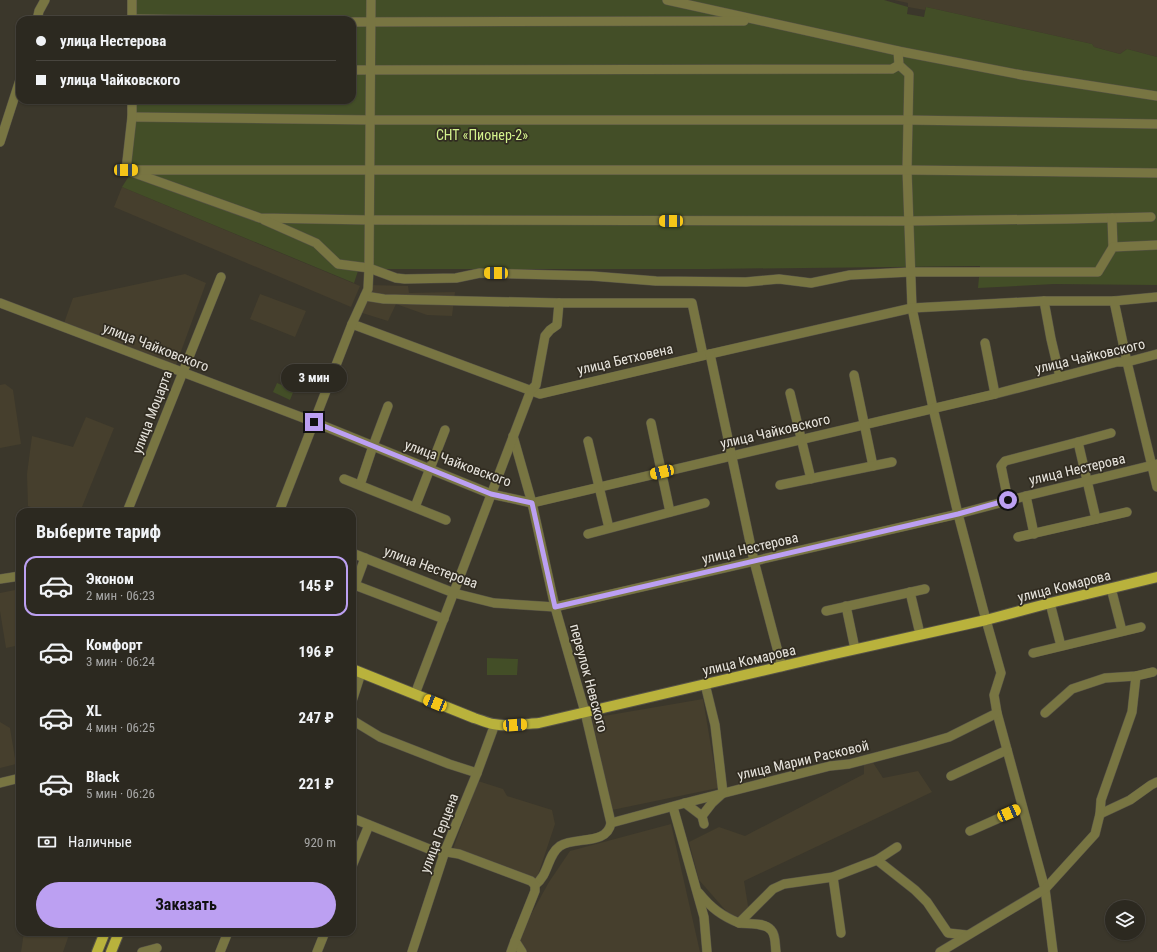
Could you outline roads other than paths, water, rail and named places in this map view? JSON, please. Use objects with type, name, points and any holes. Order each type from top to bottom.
[{"type":"main road","name":"улица Комарова","points":[[356,671],[474,718],[495,724],[515,725],[539,723],[986,620],[1157,577]]},
{"type":"main road","points":[[97,952],[103,936]]},
{"type":"main road","points":[[111,952],[117,936]]},
{"type":"street","points":[[38,16],[45,0]]},
{"type":"street","points":[[132,0],[132,16]]},
{"type":"street","points":[[282,508],[352,324],[368,289],[370,268],[371,0]]},
{"type":"street","points":[[667,0],[898,51],[1022,75],[1157,96]]},
{"type":"street","points":[[356,22],[757,21]]},
{"type":"street","points":[[898,51],[899,65],[909,74],[907,170],[912,308],[932,408],[958,514],[1001,673],[994,695],[997,713],[1045,889],[1053,952]]},
{"type":"street","points":[[356,70],[892,69],[899,65]]},
{"type":"street","points":[[0,142],[16,92]]},
{"type":"street","points":[[126,170],[132,104]]},
{"type":"street","points":[[132,117],[371,120],[907,120],[1157,124]]},
{"type":"street","points":[[126,170],[907,170],[1157,172]]},
{"type":"street","points":[[126,170],[260,218],[316,244],[338,264],[370,268],[396,278],[405,279],[456,278],[480,273],[592,276],[656,281],[746,282],[779,279],[810,283],[850,275],[911,272],[1098,272],[1113,247],[1112,218]]},
{"type":"street","points":[[260,218],[369,220],[909,221],[1152,217]]},
{"type":"street","points":[[1113,247],[1157,245]]},
{"type":"street","name":"улица Моцарта","points":[[129,508],[221,276]]},
{"type":"street","points":[[365,296],[384,299],[559,303],[692,303],[731,456],[754,561],[782,667]]},
{"type":"street","name":"улица Бетховена","points":[[352,324],[540,394],[706,354],[912,308],[1157,297]]},
{"type":"street","points":[[1114,300],[1127,362],[1154,465],[1157,487]]},
{"type":"street","points":[[1044,301],[1060,377]]},
{"type":"street","name":"улица Чайковского","points":[[0,303],[314,422],[491,494],[532,503],[996,394],[1117,362],[1127,362],[1157,354]]},
{"type":"street","points":[[415,694],[531,390],[536,385],[546,336],[550,330],[557,325],[559,303]]},
{"type":"street","points":[[985,343],[996,394]]},
{"type":"street","points":[[854,375],[873,466]]},
{"type":"street","points":[[790,393],[811,479]]},
{"type":"street","points":[[360,485],[388,406]]},
{"type":"street","points":[[651,423],[670,512]]},
{"type":"street","points":[[415,507],[445,430]]},
{"type":"street","points":[[1008,500],[1001,466],[1005,461],[1111,433]]},
{"type":"street","name":"переулок Невского","points":[[513,436],[532,503],[555,607],[585,712],[611,823]]},
{"type":"street","points":[[588,441],[609,528]]},
{"type":"street","points":[[1078,442],[1096,519]]},
{"type":"street","points":[[780,485],[892,462]]},
{"type":"street","name":"улица Нестерова","points":[[356,555],[454,593],[494,603],[555,607],[958,514],[1008,500],[1154,465]]},
{"type":"street","points":[[344,479],[446,520]]},
{"type":"street","points":[[1026,496],[1034,534]]},
{"type":"street","points":[[588,534],[705,503]]},
{"type":"street","points":[[1018,537],[1127,512]]},
{"type":"street","points":[[356,580],[365,558]]},
{"type":"street","points":[[0,579],[16,577]]},
{"type":"street","points":[[356,586],[444,619]]},
{"type":"street","points":[[1111,588],[1122,631]]},
{"type":"street","points":[[826,610],[925,589]]},
{"type":"street","points":[[910,592],[920,634]]},
{"type":"street","points":[[1050,603],[1061,646]]},
{"type":"street","points":[[846,606],[855,649]]},
{"type":"street","points":[[1033,652],[1141,627]]},
{"type":"street","points":[[1045,713],[1072,689],[1105,678],[1136,676],[1153,672]]},
{"type":"street","points":[[940,952],[1045,889],[1095,834],[1100,814],[1101,800],[1132,712],[1136,676]]},
{"type":"street","points":[[684,803],[703,820],[712,803],[723,793],[715,725],[705,684]]},
{"type":"street","name":"улица Марии Расковой","points":[[611,823],[830,766],[849,764],[918,746],[948,737],[997,713]]},
{"type":"street","points":[[356,722],[380,737],[449,764],[477,773]]},
{"type":"street","name":"улица Герцена","points":[[412,952],[445,851],[477,773],[495,724]]},
{"type":"street","points":[[951,776],[1007,750]]},
{"type":"street","points":[[0,783],[16,779]]},
{"type":"street","points":[[1100,814],[1130,800],[1157,782]]},
{"type":"street","points":[[673,806],[704,917],[707,952]]},
{"type":"street","points":[[970,831],[1022,808]]},
{"type":"street","points":[[356,820],[429,849],[459,854],[531,881],[535,885],[535,891],[511,952]]},
{"type":"street","points":[[535,885],[541,881],[555,851],[560,846],[600,837],[606,834],[610,829],[611,823]]},
{"type":"street","points":[[356,856],[369,825]]},
{"type":"street","points":[[739,923],[773,889],[784,884],[833,876],[877,860],[898,847]]},
{"type":"street","points":[[877,860],[928,902],[948,933],[967,935]]},
{"type":"street","points":[[833,876],[841,933]]},
{"type":"street","points":[[696,890],[716,911],[728,919],[739,923],[764,926],[771,930],[774,936],[776,952]]},
{"type":"street","points":[[220,952],[226,936]]},
{"type":"street","points":[[317,952],[324,936]]},
{"type":"street","points":[[516,941],[522,952]]},
{"type":"street","points":[[142,952],[157,948]]},
{"type":"park label","name":"СНТ «Пионер-2»","points":[[482,135]]}]
